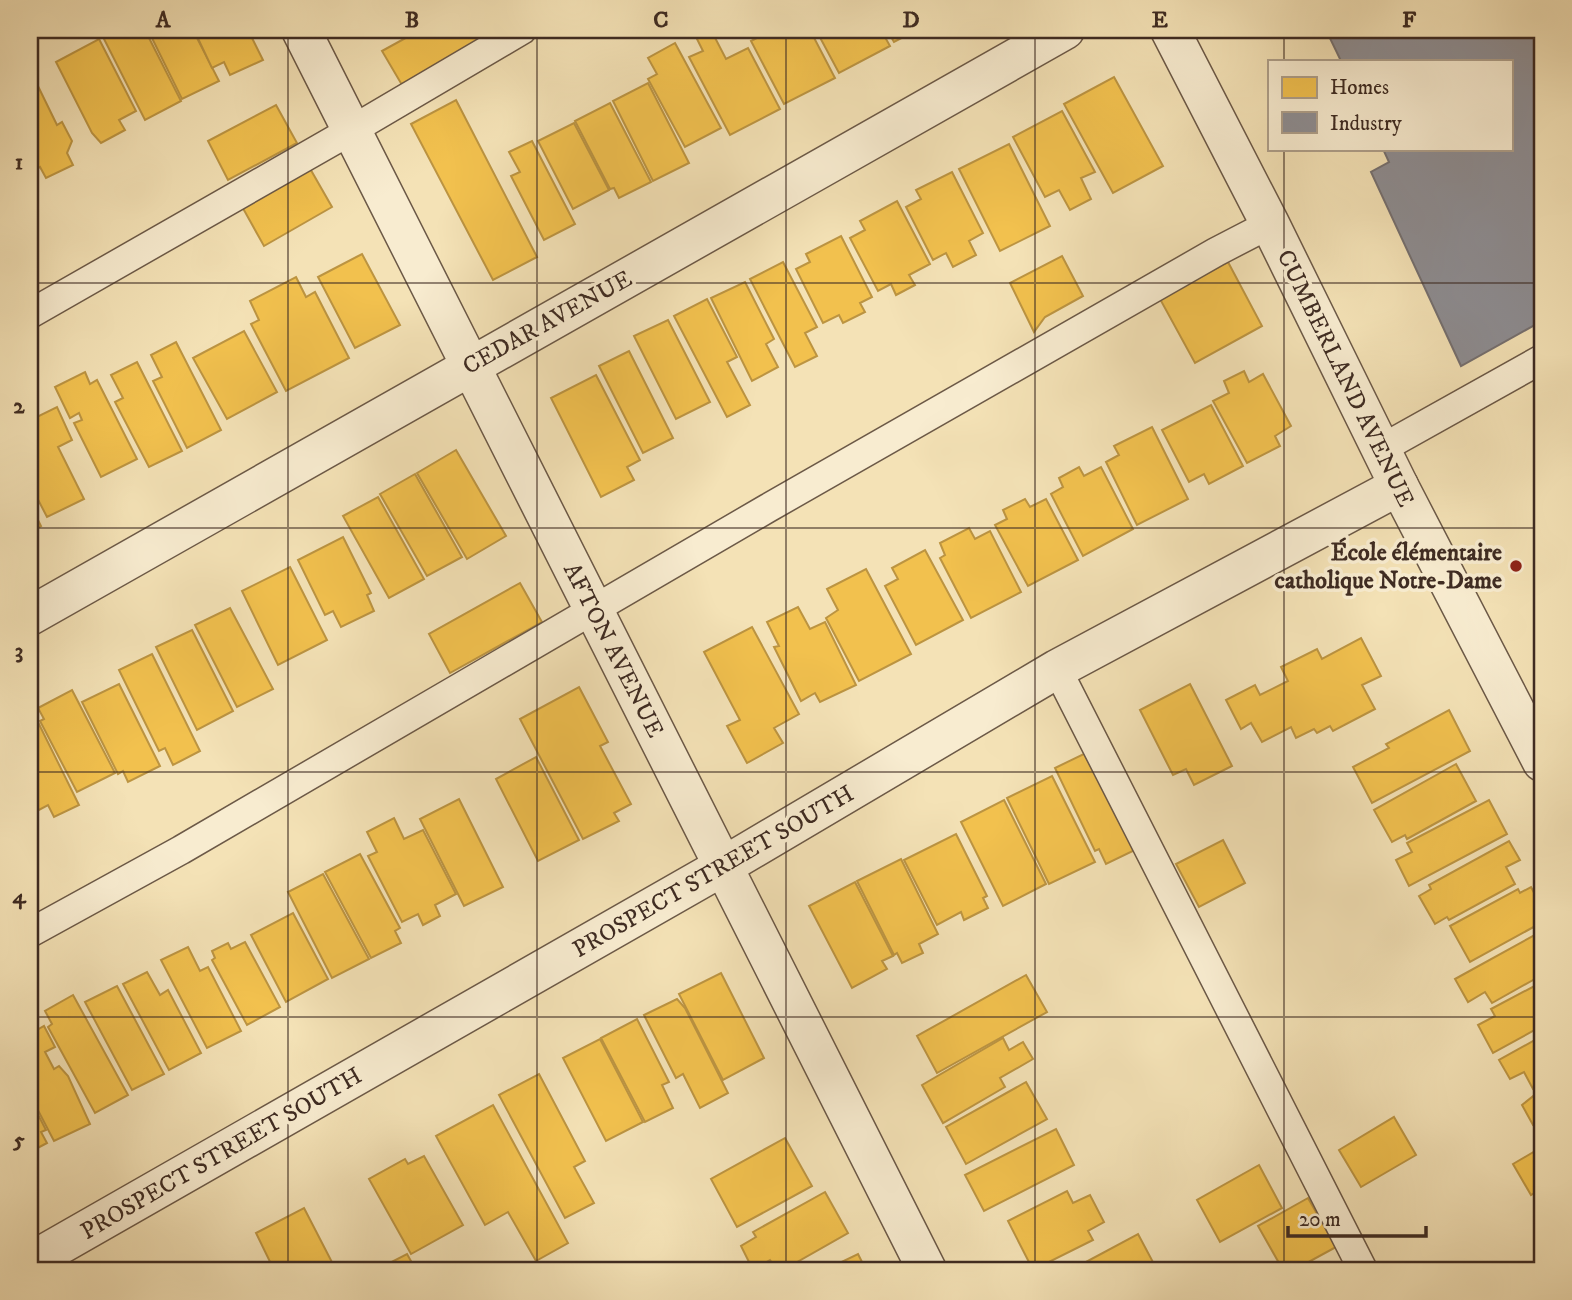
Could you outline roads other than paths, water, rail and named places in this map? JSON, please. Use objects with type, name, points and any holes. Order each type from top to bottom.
[{"type":"street","name":"AFTON AVENUE","points":[[301,30],[927,1270]]},
{"type":"street","name":"CEDAR AVENUE","points":[[30,616],[1065,30]]},
{"type":"street","name":"CUMBERLAND AVENUE","points":[[1170,30],[1270,224],[1399,486],[1542,762]]},
{"type":"street","name":"PROSPECT STREET SOUTH","points":[[30,1262],[722,867],[1057,669],[1399,486]]},
{"type":"lane","points":[[30,314],[522,30]]},
{"type":"lane","points":[[30,933],[181,850],[1167,280],[1270,224]]},
{"type":"lane","points":[[1381,449],[1542,359]]},
{"type":"lane","points":[[1057,669],[1363,1270]]},
{"type":"place","name":"École élémentaire catholique Notre-Dame","points":[[1516,566]]}]
